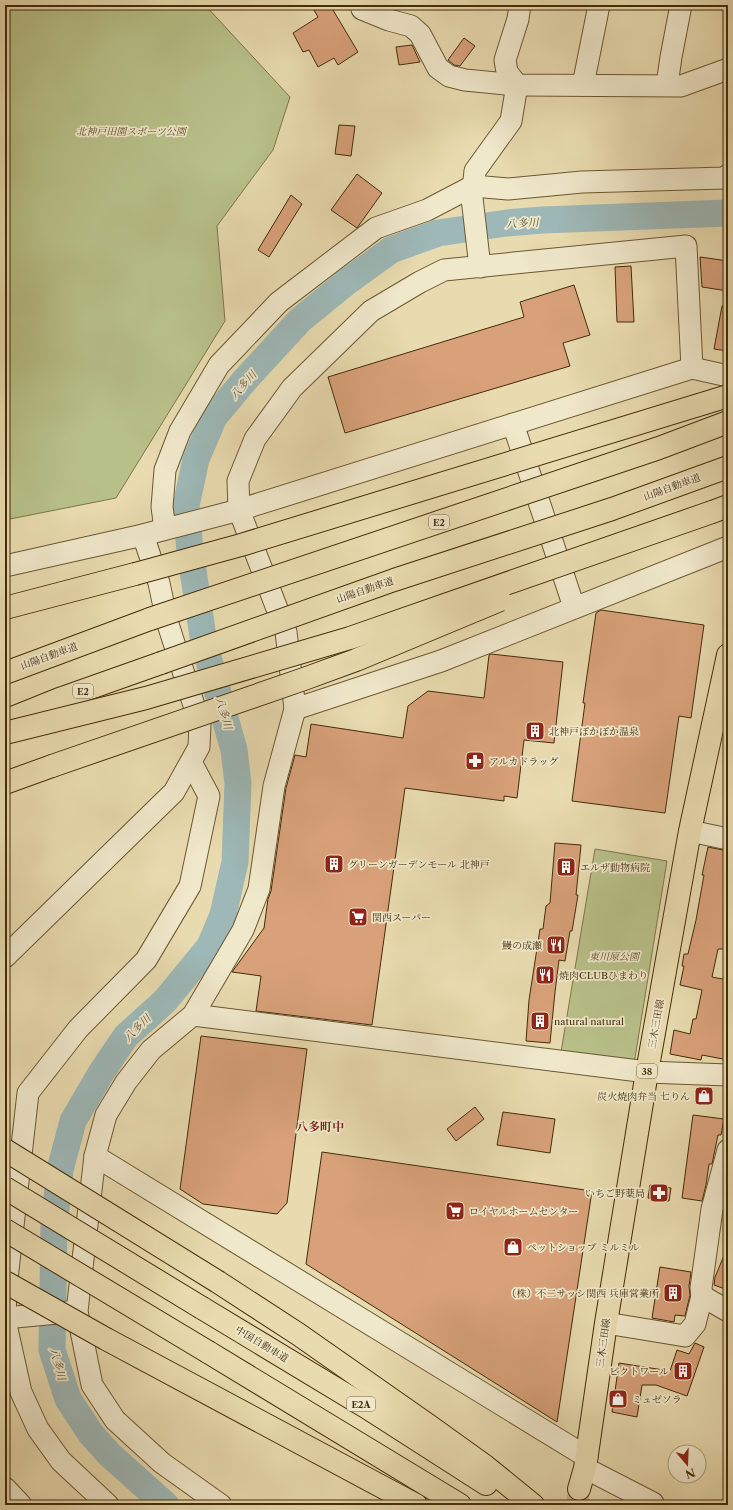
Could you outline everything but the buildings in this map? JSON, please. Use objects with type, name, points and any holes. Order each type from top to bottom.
[{"type":"main road","points":[[5,608],[241,545],[728,396]]},
{"type":"main road","name":"山陽自動車道","points":[[5,673],[150,619],[651,450],[728,422]]},
{"type":"main road","name":"山陽自動車道","points":[[5,720],[62,698],[394,580],[612,509],[728,467]]},
{"type":"main road","points":[[5,783],[356,660],[720,509]]},
{"type":"main road","name":"E2","points":[[5,733],[146,698],[350,638],[720,509]]},
{"type":"main road","name":"三木三田線","points":[[579,1489],[586,1463],[606,1323],[647,1072],[690,831],[728,655]]},
{"type":"main road","points":[[5,1150],[218,1282],[298,1334],[485,1466],[533,1505]]},
{"type":"main road","name":"中国自動車道","points":[[5,1188],[366,1407],[518,1505]]},
{"type":"main road","points":[[5,1230],[460,1505]]},
{"type":"main road","points":[[5,1282],[106,1339],[416,1505]]},
{"type":"street","points":[[479,261],[472,192],[476,171],[511,121],[517,86],[507,72],[505,60],[518,19],[520,5]]},
{"type":"street","points":[[583,85],[599,5]]},
{"type":"street","points":[[667,85],[681,5]]},
{"type":"street","points":[[362,9],[389,20],[411,26],[420,34],[438,68],[449,76],[465,80],[517,86],[680,86],[728,69]]},
{"type":"street","points":[[165,529],[162,507],[165,470],[180,431],[219,365],[279,302],[376,228],[472,192],[582,182],[725,178],[728,175]]},
{"type":"street","points":[[221,1505],[162,1463],[115,1420],[92,1385],[77,1311],[95,1156],[106,1115],[126,1082],[151,1050],[193,1016],[243,930],[259,889],[274,786],[295,709],[286,632],[239,510],[238,481],[254,439],[292,388],[371,311],[420,282],[444,270],[479,261],[686,246],[692,368]]},
{"type":"street","points":[[5,566],[143,535],[239,510],[692,368],[728,376]]},
{"type":"street","points":[[513,424],[574,607]]},
{"type":"street","points":[[5,956],[174,792],[199,747],[200,724],[167,621],[159,583],[143,535]]},
{"type":"street","points":[[295,709],[441,661],[728,547]]},
{"type":"street","points":[[108,1505],[61,1461],[38,1429],[21,1392],[7,1314],[8,1270],[17,1181],[28,1093],[78,1029],[146,960],[190,886],[209,796],[191,762]]},
{"type":"street","points":[[690,831],[728,839]]},
{"type":"street","points":[[193,1016],[647,1072],[728,1075]]},
{"type":"street","points":[[606,1323],[685,1336],[694,1324],[702,1296],[701,1288],[712,1209],[728,1150]]},
{"type":"street","points":[[95,1156],[586,1463],[653,1503]]},
{"type":"street","points":[[702,1296],[728,1310]]},
{"type":"street","points":[[7,1314],[77,1311]]},
{"type":"green space","name":"北神戸田園スポーツ公園","points":[[5,5],[205,5],[290,97],[273,150],[217,226],[225,321],[116,498],[5,520]]},
{"type":"green space","name":"東川原公園","points":[[595,849],[667,861],[634,1064],[561,1052]]},
{"type":"waterway","name":"八多川","points":[[166,1505],[110,1455],[91,1434],[68,1399],[52,1350],[54,1226],[60,1170],[73,1121],[101,1073],[126,1036],[165,1001],[210,946],[223,915],[235,862],[238,783],[234,750],[204,643],[190,551],[186,506],[196,459],[214,417],[244,381],[300,320],[348,281],[391,250],[438,233],[507,223],[542,220],[728,213]]},
{"type":"tunnel","points":[[577,1505],[579,1489]]},
{"type":"place","name":"北神戸ぽかぽか温泉","points":[[535,731]]},
{"type":"place","name":"アルカドラッグ","points":[[475,761]]},
{"type":"place","name":"グリーンガーデンモール 北神戸","points":[[334,864]]},
{"type":"place","name":"エルザ動物病院","points":[[566,867]]},
{"type":"place","name":"関西スーパー","points":[[358,917]]},
{"type":"place","name":"鰻の成瀬","points":[[556,945]]},
{"type":"place","name":"焼肉CLUBひまわり","points":[[545,975]]},
{"type":"place","name":"natural natural","points":[[540,1021]]},
{"type":"place","name":"炭火焼肉弁当 七りん","points":[[704,1096]]},
{"type":"place","name":"いちご野薬局","points":[[659,1193]]},
{"type":"place","name":"ロイヤルホームセンター","points":[[455,1211]]},
{"type":"place","name":"ペットショップ ミルミル","points":[[513,1247]]},
{"type":"place","name":"（株）不二サッシ関西 兵庫営業所","points":[[673,1293]]},
{"type":"place","name":"ビクトワール","points":[[683,1371]]},
{"type":"place","name":"ミュゼソラ","points":[[618,1399]]},
{"type":"district","name":"八多町中","points":[[320,1126]]}]
